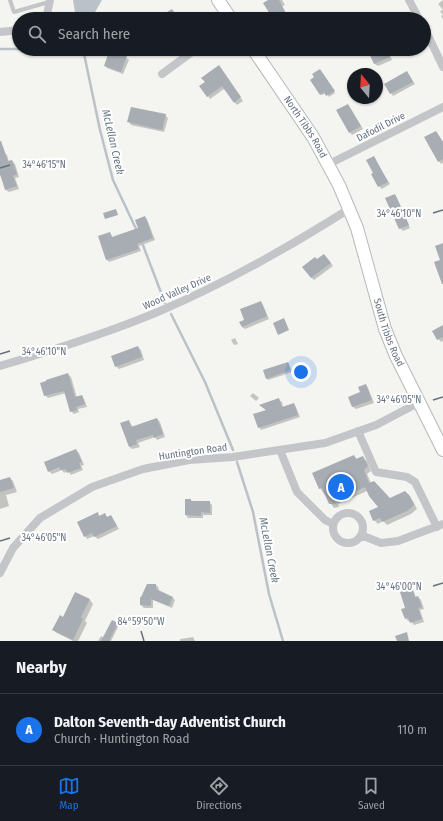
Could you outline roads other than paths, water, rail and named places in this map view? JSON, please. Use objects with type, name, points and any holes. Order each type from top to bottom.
[{"type":"street","points":[[218,0],[226,12]]},
{"type":"street","points":[[409,0],[416,12]]},
{"type":"street","points":[[48,12],[50,1]]},
{"type":"street","points":[[0,32],[12,31]]},
{"type":"street","points":[[431,42],[443,67]]},
{"type":"street","points":[[162,74],[186,56]]},
{"type":"street","name":"North Tibbs Road","points":[[258,56],[313,137],[329,164],[349,209]]},
{"type":"street","name":"Dafodil Drive","points":[[329,164],[443,107]]},
{"type":"street","name":"Wood Valley Drive","points":[[0,366],[91,338],[161,311],[231,278],[293,244],[349,209]]},
{"type":"street","name":"South Tibbs Road","points":[[349,209],[368,265],[385,329],[418,403],[443,450]]},
{"type":"street","name":"Huntington Road","points":[[0,573],[13,548],[40,518],[92,487],[143,469],[189,460],[233,457],[325,443],[376,425],[418,403]]},
{"type":"street","points":[[358,431],[376,472],[407,477],[415,482],[440,526],[398,541],[382,543],[361,535]]},
{"type":"street","points":[[280,450],[296,492],[324,520],[334,524]]},
{"type":"street","points":[[344,514],[353,514],[361,521],[363,530],[361,535],[354,542],[350,543],[340,541],[334,534],[334,524],[339,516],[344,514]]},
{"type":"lane","points":[[10,0],[14,12],[50,1]]},
{"type":"waterway","points":[[0,49],[12,49]]},
{"type":"waterway","name":"McLellan Creek","points":[[84,56],[100,130],[113,180],[137,231]]},
{"type":"waterway","name":"McLellan Creek","points":[[141,240],[165,303]]},
{"type":"waterway","name":"McLellan Creek","points":[[171,314],[205,382],[233,450]]},
{"type":"waterway","name":"McLellan Creek","points":[[237,462],[253,512],[269,594],[283,641]]},
{"type":"place","name":"Dalton Seventh-day Adventist Church","points":[[341,487]]}]
